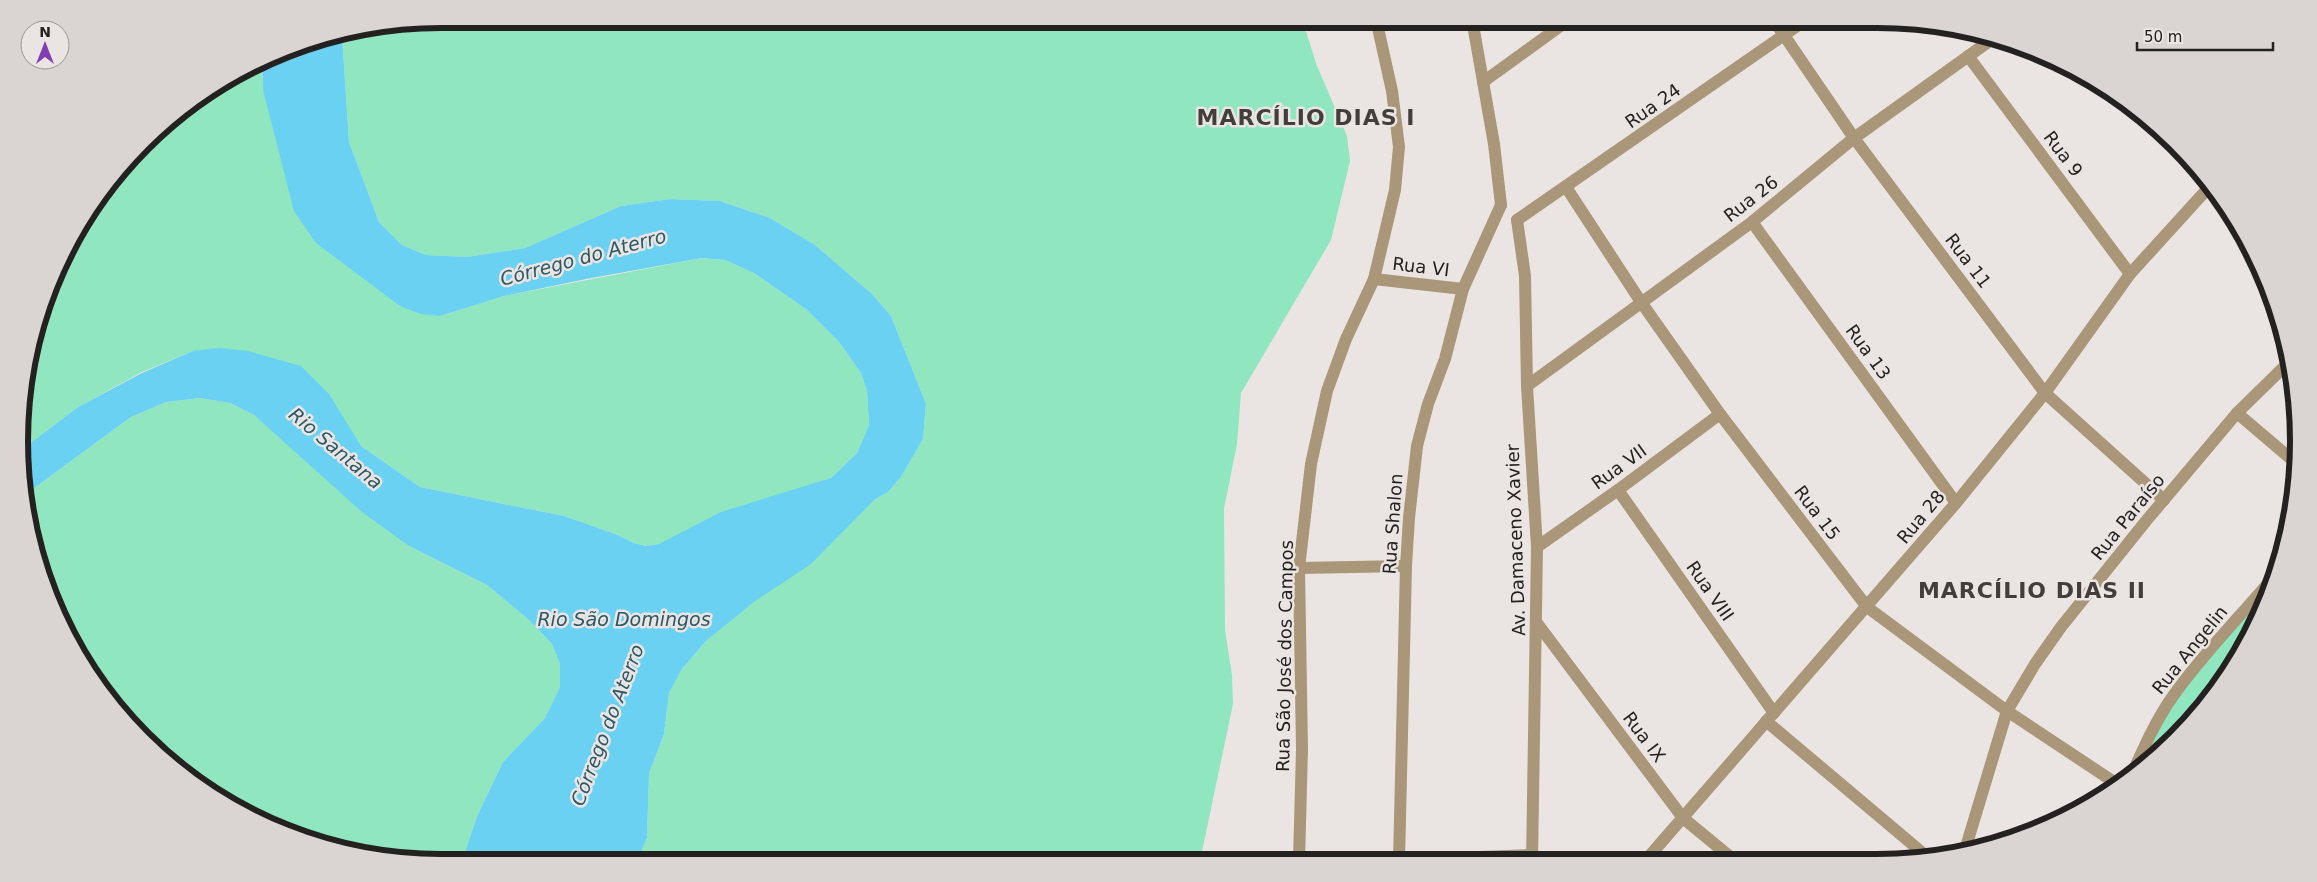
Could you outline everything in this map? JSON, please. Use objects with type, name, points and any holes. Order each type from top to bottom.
[{"type":"street","name":"Rua São José dos Campos","points":[[1299,854],[1302,749],[1299,568],[1311,464],[1326,392],[1346,339],[1374,279],[1395,190],[1398,147],[1392,91],[1378,28]]},
{"type":"street","points":[[1474,28],[1484,82],[1501,205],[1517,220]]},
{"type":"street","points":[[1484,82],[1558,28]]},
{"type":"street","name":"Rua 11","points":[[1779,28],[1854,138],[2045,393],[2164,500]]},
{"type":"street","name":"Rua 24","points":[[1517,220],[1795,28]]},
{"type":"street","name":"Rua 26","points":[[1527,386],[1752,222],[1854,138],[1987,43]]},
{"type":"street","name":"Rua 9","points":[[1968,56],[2130,274]]},
{"type":"street","name":"Rua 15","points":[[1566,187],[1641,302],[1720,414],[1867,607],[2007,711],[2112,781]]},
{"type":"street","name":"Rua 28","points":[[1651,854],[1956,503],[2045,393],[2130,274],[2205,191]]},
{"type":"street","name":"Rua Shalon","points":[[1399,854],[1406,566],[1409,518],[1418,446],[1428,404],[1445,359],[1462,290],[1501,205]]},
{"type":"street","name":"Av. Damaceno Xavier","points":[[1517,220],[1524,276],[1527,386],[1537,547],[1532,854]]},
{"type":"street","name":"Rua 13","points":[[1752,222],[1956,503]]},
{"type":"street","name":"Rua VI","points":[[1374,279],[1462,290]]},
{"type":"street","name":"Rua Paraíso","points":[[1967,844],[2007,711],[2035,664],[2061,627],[2237,412],[2283,368]]},
{"type":"street","points":[[2237,412],[2289,457]]},
{"type":"street","name":"Rua VII","points":[[1537,547],[1618,490],[1720,414]]},
{"type":"street","name":"Rua VIII","points":[[1618,490],[1770,717],[1922,852]]},
{"type":"street","points":[[1299,568],[1406,566]]},
{"type":"street","name":"Rua Angelin","points":[[2137,761],[2147,739],[2172,697],[2194,668],[2261,591]]},
{"type":"street","name":"Rua IX","points":[[1537,624],[1683,818],[1727,854]]},
{"type":"green space","points":[[414,28],[1305,28],[1317,66],[1347,136],[1350,161],[1331,240],[1241,393],[1237,444],[1224,509],[1225,630],[1232,675],[1233,704],[1201,854],[640,854],[647,838],[649,774],[664,734],[669,693],[682,669],[706,641],[874,500],[888,492],[901,477],[923,439],[926,404],[891,316],[872,294],[815,245],[770,218],[720,201],[670,199],[621,206],[525,248],[467,257],[426,255],[402,245],[379,222],[349,142],[342,40],[387,31]]},
{"type":"green space","points":[[262,68],[263,90],[389,296],[400,306],[440,316],[504,296],[702,258],[725,260],[754,273],[807,310],[839,342],[861,373],[867,391],[869,425],[857,453],[831,478],[659,544],[647,546],[634,543],[618,535],[564,516],[420,487],[361,446],[349,429],[193,351],[142,372],[78,407],[28,445],[28,414],[35,360],[49,308],[70,258],[83,234],[97,211],[130,168],[168,130],[211,97]]},
{"type":"green space","points":[[200,398],[230,403],[254,415],[409,546],[487,585],[528,619],[552,644],[560,664],[560,687],[545,718],[503,762],[478,814],[464,854],[414,854],[360,847],[308,833],[258,812],[211,785],[168,752],[130,714],[97,671],[70,624],[49,574],[35,522],[31,491],[131,417],[166,402]]},
{"type":"green space","points":[[2254,608],[2234,648],[2204,693],[2187,714],[2146,754],[2176,695]]},
{"type":"water","name":"Rio São Domingos","points":[[342,40],[349,142],[379,222],[402,245],[426,255],[467,257],[525,248],[621,206],[670,199],[720,201],[770,218],[815,245],[872,294],[891,316],[926,404],[923,439],[901,477],[888,492],[874,500],[811,564],[755,601],[706,641],[682,669],[669,693],[664,734],[649,774],[647,838],[640,854],[464,854],[478,814],[503,762],[545,718],[560,687],[560,664],[552,644],[528,619],[487,585],[409,546],[362,512],[254,415],[230,403],[200,398],[166,402],[131,417],[31,491],[28,445],[78,407],[142,373],[193,351],[219,348],[248,351],[301,366],[329,394],[361,446],[420,487],[564,516],[646,546],[659,544],[721,512],[831,478],[857,453],[869,425],[867,391],[861,373],[839,342],[807,310],[754,273],[725,260],[702,258],[586,279],[504,296],[440,316],[421,314],[400,306],[316,243],[294,211],[263,90],[262,68],[308,49]]},
{"type":"district","name":"MARCÍLIO DIAS I","points":[[1306,117]]},
{"type":"district","name":"MARCÍLIO DIAS II","points":[[2032,590]]},
{"type":"water label","name":"Córrego do Aterro","points":[[583,257]]},
{"type":"water label","name":"Rio Santana","points":[[336,448]]},
{"type":"water label","name":"Córrego do Aterro","points":[[607,725]]}]
